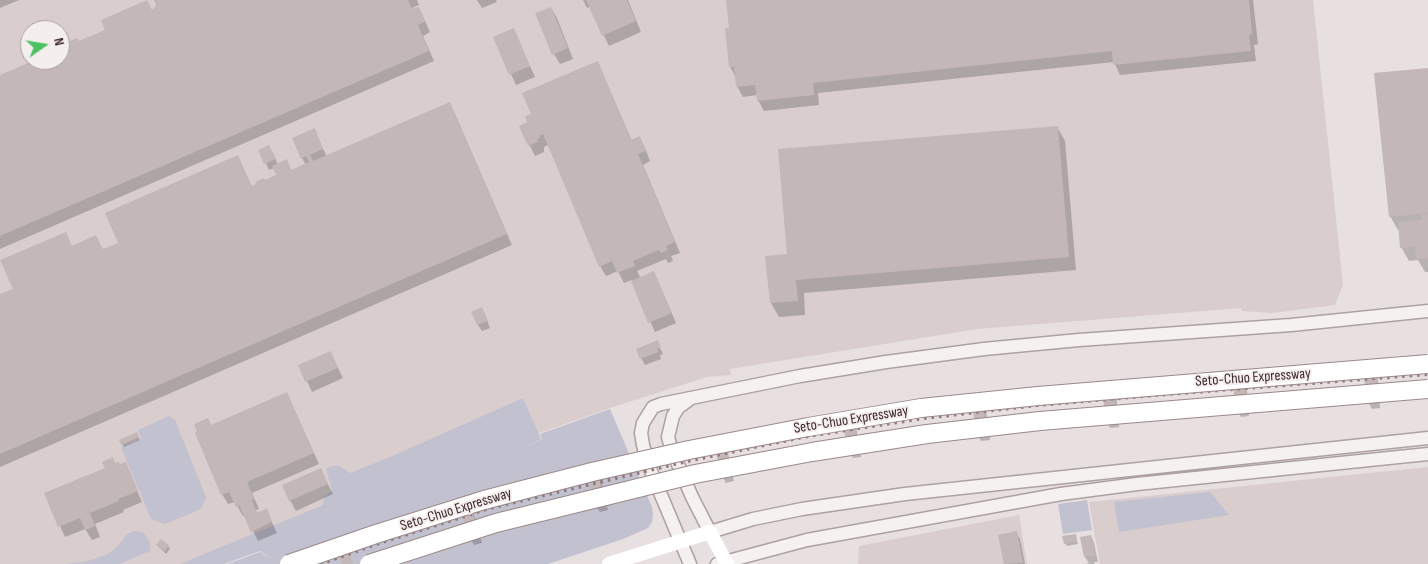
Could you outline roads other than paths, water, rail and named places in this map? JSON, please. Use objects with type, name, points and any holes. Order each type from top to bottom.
[{"type":"highway","name":"Seto-Chuo Expressway","points":[[290,564],[376,534],[484,500],[689,450],[808,427],[921,408],[1038,396],[1428,364]]},
{"type":"highway","name":"Seto-Chuo Expressway","points":[[368,564],[496,523],[695,474],[812,452],[927,434],[1040,421],[1428,389]]},
{"type":"main road","points":[[609,564],[710,532],[723,563]]},
{"type":"street","points":[[690,564],[648,464],[643,445],[643,423],[653,407],[667,402],[800,376],[984,349],[1300,324],[1428,311]]},
{"type":"street","points":[[696,396],[678,408],[671,421],[668,437],[685,481],[710,532],[753,519],[802,509],[904,494],[1428,438]]},
{"type":"street","points":[[723,563],[807,540],[1061,494],[1137,484],[1428,454]]},
{"type":"railway","points":[[320,564],[490,508],[692,460],[808,436],[924,418],[1038,405],[1428,374]]}]
